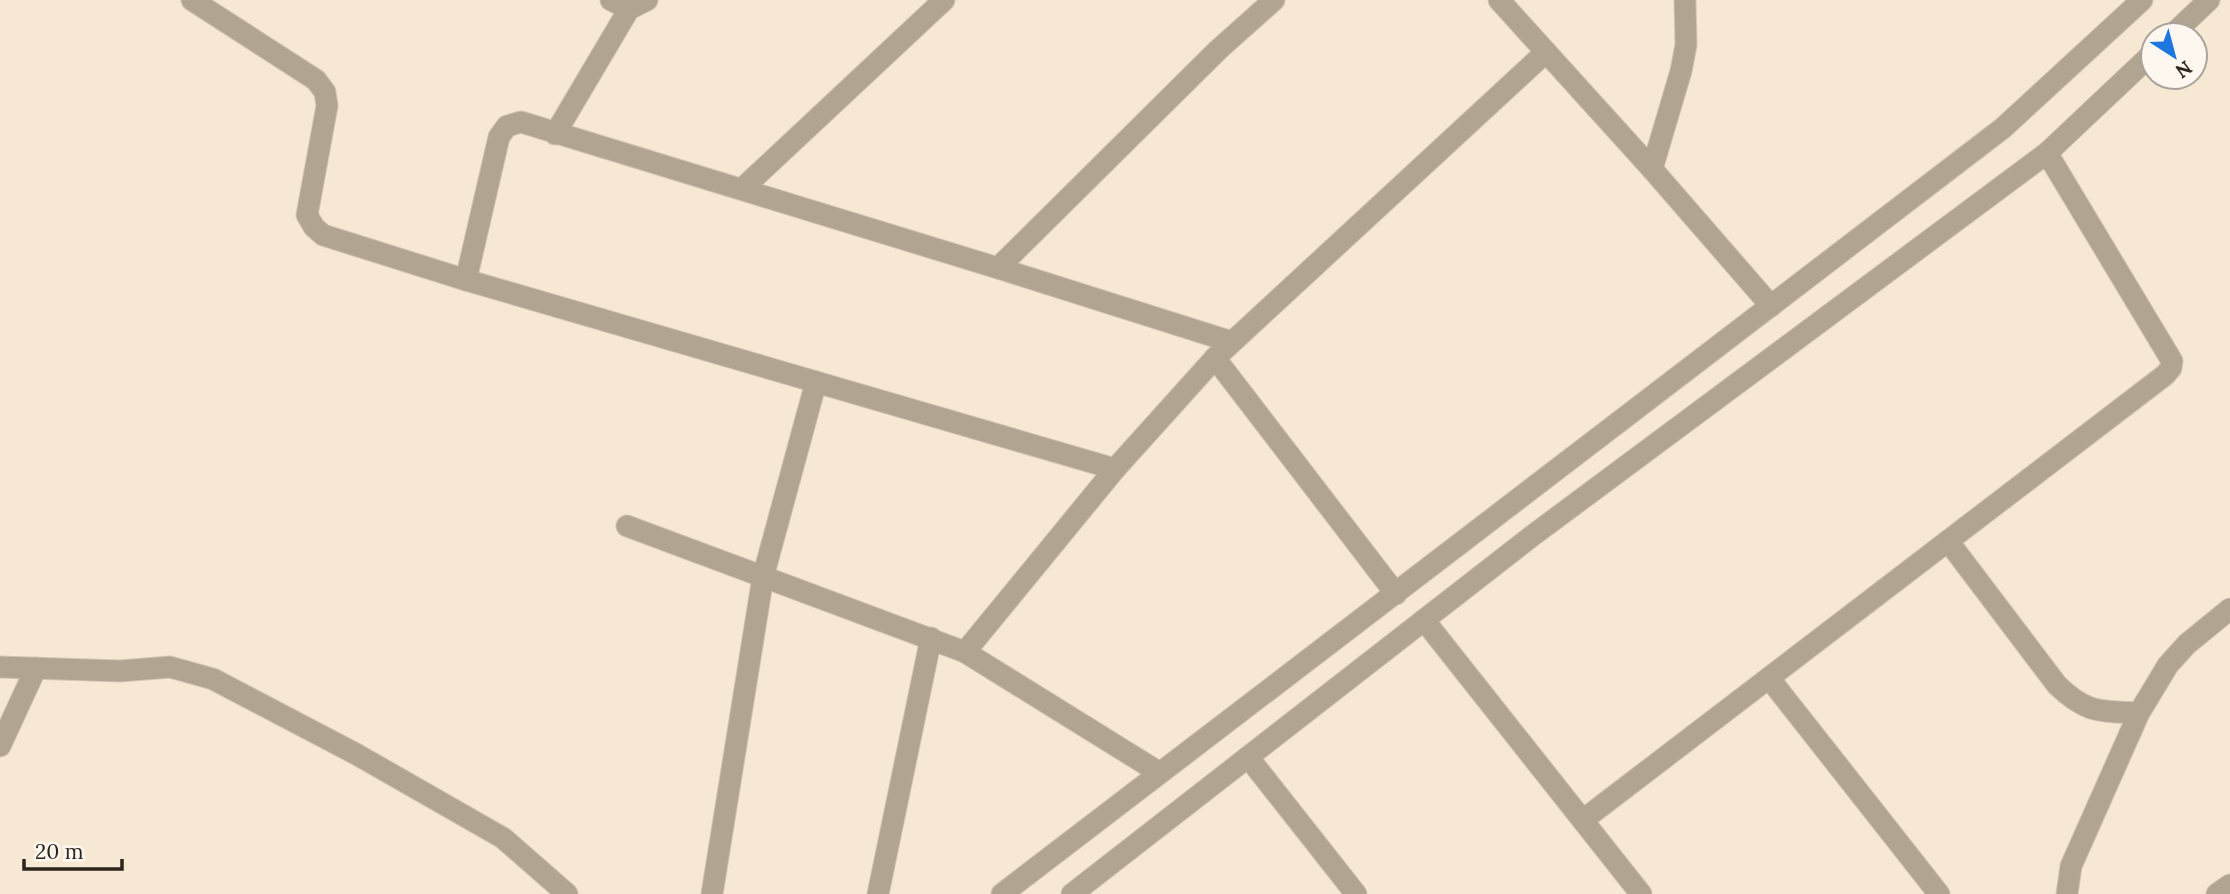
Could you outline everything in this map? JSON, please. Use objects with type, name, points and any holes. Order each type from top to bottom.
[{"type":"street","points":[[192,0],[316,80],[324,92],[327,106],[307,215],[314,228],[323,235],[466,280],[1115,469]]},
{"type":"street","points":[[742,189],[944,0]]},
{"type":"street","points":[[998,268],[1217,50],[1274,0]]},
{"type":"street","points":[[1499,0],[1771,306]]},
{"type":"street","points":[[1652,169],[1681,71],[1686,45],[1685,0]]},
{"type":"street","points":[[1002,894],[2003,128],[2142,0]]},
{"type":"street","points":[[2187,21],[2209,0]]},
{"type":"street","points":[[555,134],[629,3]]},
{"type":"street","points":[[965,652],[1115,469],[1215,358],[1546,52]]},
{"type":"street","points":[[1072,894],[1532,536],[2047,153],[2139,66]]},
{"type":"street","points":[[466,280],[499,137],[507,126],[521,122],[1232,342]]},
{"type":"street","points":[[1583,820],[2171,368],[2172,360],[2047,153]]},
{"type":"street","points":[[1215,358],[1396,594]]},
{"type":"street","points":[[712,894],[763,577],[816,382]]},
{"type":"street","points":[[627,526],[965,652],[1160,773]]},
{"type":"street","points":[[1948,541],[2057,685],[2074,701],[2095,711],[2139,713]]},
{"type":"street","points":[[2067,894],[2071,866],[2139,713],[2168,666],[2187,644],[2230,608]]},
{"type":"street","points":[[1424,620],[1642,894]]},
{"type":"street","points":[[878,894],[932,638]]},
{"type":"street","points":[[0,667],[120,671],[170,667],[213,679],[356,754],[503,838],[566,894]]},
{"type":"street","points":[[0,746],[36,668]]},
{"type":"street","points":[[1769,678],[1939,894]]},
{"type":"street","points":[[1248,757],[1356,894]]},
{"type":"street","points":[[2217,894],[2230,885]]}]
